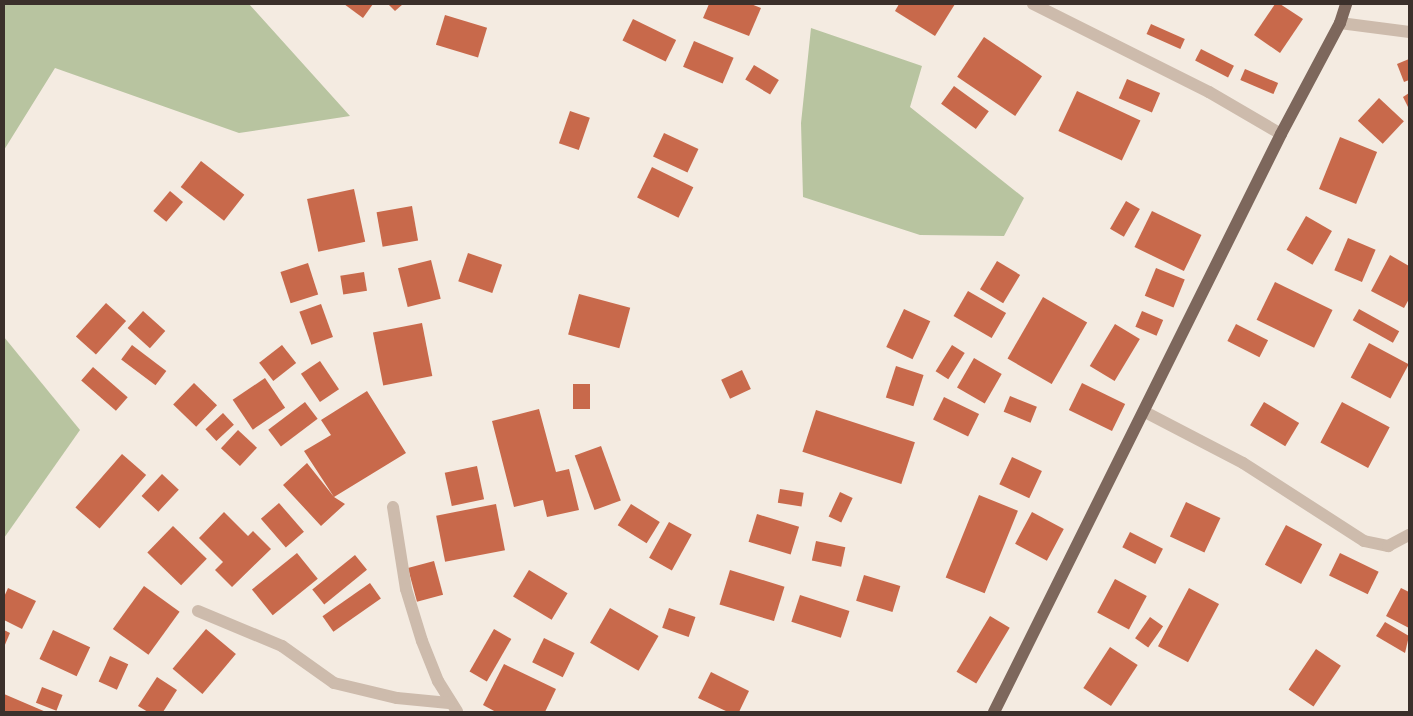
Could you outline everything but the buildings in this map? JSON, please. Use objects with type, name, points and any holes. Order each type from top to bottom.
[{"type":"main road","points":[[994,712],[1145,412],[1281,134],[1340,23],[1346,4]]},
{"type":"street","points":[[1033,4],[1209,92],[1281,134]]},
{"type":"street","points":[[1340,23],[1409,32]]},
{"type":"street","points":[[1145,412],[1243,464],[1364,540],[1388,546],[1409,535]]},
{"type":"street","points":[[392,508],[406,589],[422,641],[453,707]]},
{"type":"street","points":[[198,611],[282,646],[334,683],[397,698],[453,707]]},
{"type":"green space","points":[[4,4],[249,4],[350,116],[239,133],[55,68],[4,150]]},
{"type":"green space","points":[[811,28],[922,66],[910,107],[1024,198],[1004,236],[920,235],[803,197],[801,123]]},
{"type":"green space","points":[[4,337],[80,430],[4,538]]}]
